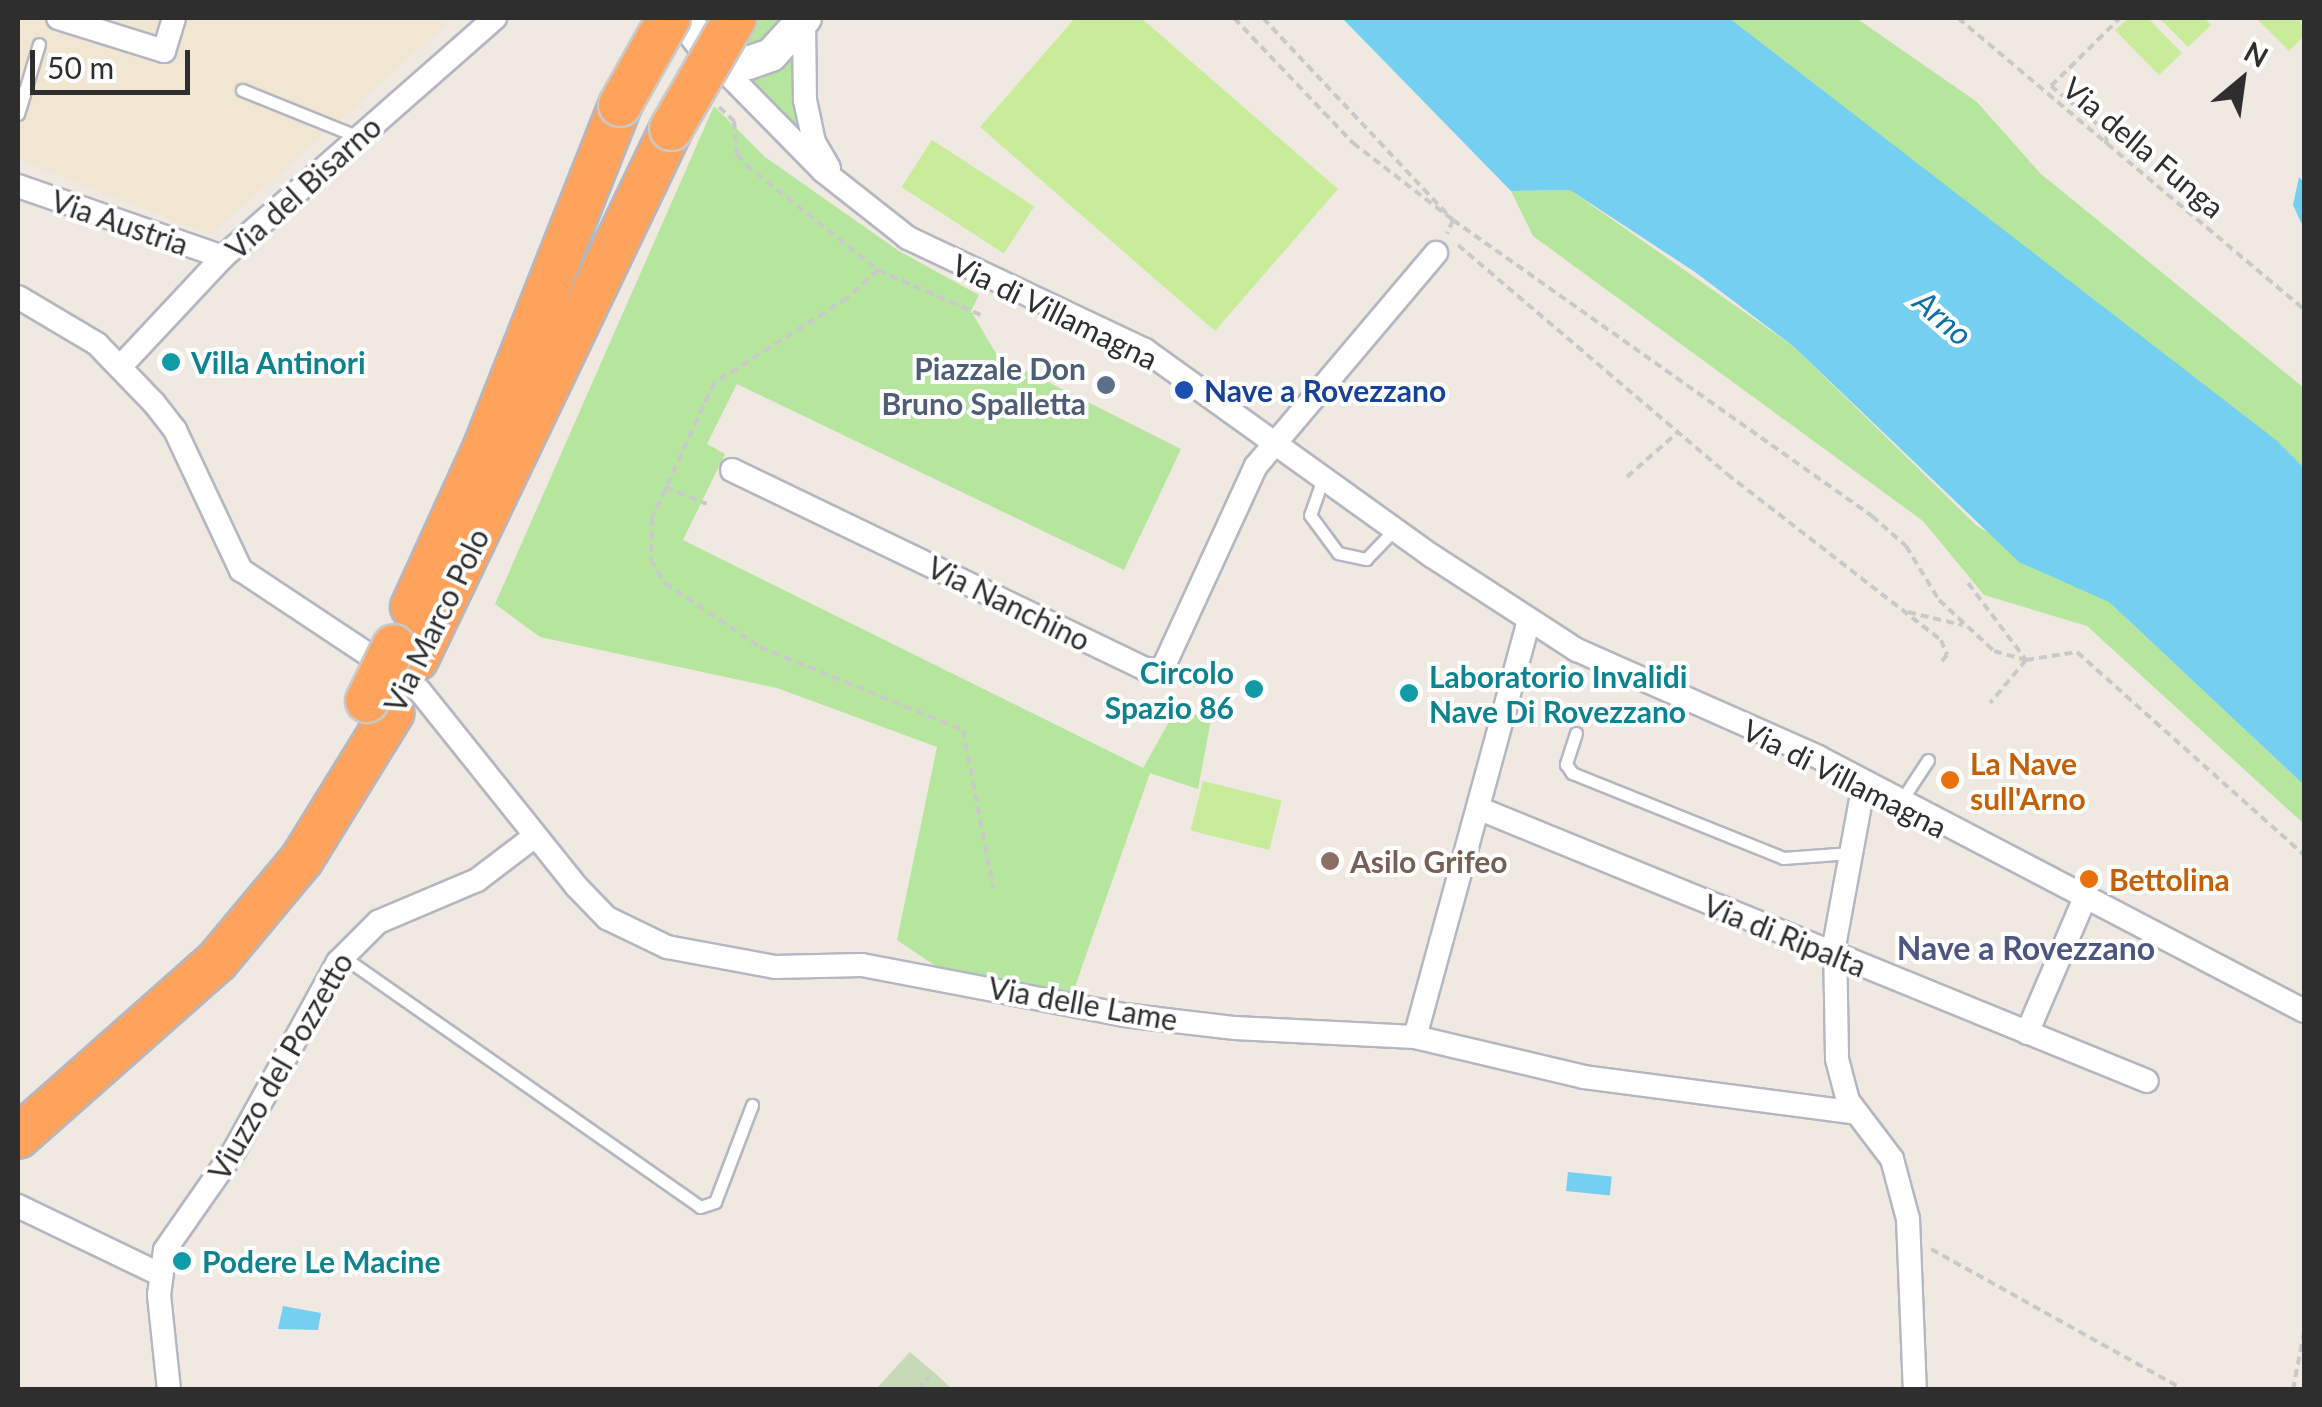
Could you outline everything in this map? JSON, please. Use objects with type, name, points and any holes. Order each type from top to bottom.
[{"type":"highway","name":"Via Marco Polo","points":[[18,1137],[162,1016],[267,904],[340,803],[394,678],[620,105],[703,37]]},
{"type":"highway","name":"Via Marco Polo","points":[[18,1100],[134,1006],[206,935],[308,802],[394,678],[670,129],[703,37]]},
{"type":"street","points":[[58,18],[164,51],[174,18]]},
{"type":"street","name":"Via del Bisarno","points":[[121,366],[223,257],[495,18]]},
{"type":"street","points":[[703,37],[748,63],[771,55],[805,19]]},
{"type":"street","name":"Via di Villamagna","points":[[805,19],[805,100],[814,142],[834,175],[882,220]]},
{"type":"street","name":"Via di Villamagna","points":[[703,37],[761,114],[882,220],[949,261],[1146,350],[1394,530],[1529,621],[1594,659],[1864,783],[1899,805],[2304,1011]]},
{"type":"street","name":"Via Austria","points":[[18,186],[223,257]]},
{"type":"street","points":[[1277,442],[1441,244]]},
{"type":"street","name":"Via delle Lame","points":[[18,297],[66,320],[121,366],[174,430],[236,564],[394,678],[607,918],[668,947],[774,967],[879,968],[1124,1014],[1236,1028],[1415,1036],[1584,1077],[1856,1112]]},
{"type":"street","name":"Via Nanchino","points":[[732,470],[1154,672],[1168,664],[1256,466],[1277,442]]},
{"type":"street","points":[[1415,1036],[1529,621]]},
{"type":"street","points":[[1864,783],[1835,955],[1838,1073],[1856,1112],[1892,1159],[1913,1252],[1914,1390]]},
{"type":"street","name":"Via di Ripalta","points":[[1480,809],[2147,1081]]},
{"type":"street","name":"Viuzzo del Pozzetto","points":[[168,1390],[159,1274],[165,1250],[234,1151],[342,956],[378,922],[477,880],[535,836]]},
{"type":"street","points":[[2027,1033],[2085,898]]},
{"type":"street","points":[[18,1206],[159,1274]]},
{"type":"lane","points":[[18,114],[20,93],[40,44]]},
{"type":"lane","points":[[242,90],[359,137]]},
{"type":"lane","points":[[1323,478],[1310,515],[1338,553],[1366,558],[1394,530]]},
{"type":"lane","points":[[1576,733],[1566,764],[1572,773],[1783,858],[1851,853]]},
{"type":"lane","points":[[1899,805],[1928,760]]},
{"type":"lane","points":[[342,956],[700,1207],[715,1202],[752,1105]]},
{"type":"path","points":[[1234,18],[1353,143],[1454,220],[1872,516],[1906,546],[1964,626],[1994,651],[2026,660],[2077,652],[2304,855]]},
{"type":"path","points":[[1263,18],[1454,220]]},
{"type":"path","name":"Via della Funga","points":[[1958,18],[2304,309]]},
{"type":"path","points":[[2106,144],[2107,132],[2051,86],[2120,18]]},
{"type":"path","points":[[706,95],[734,121],[737,154],[746,165],[878,270],[981,315]]},
{"type":"path","points":[[1454,220],[1441,244],[1941,640],[1947,655],[1942,661]]},
{"type":"path","points":[[878,270],[846,298],[714,383],[665,486],[648,547],[665,584],[760,647],[963,730],[993,888]]},
{"type":"path","points":[[1627,476],[1678,432]]},
{"type":"path","points":[[665,486],[707,504]]},
{"type":"path","points":[[1968,584],[2026,660]]},
{"type":"path","points":[[1903,611],[1964,626]]},
{"type":"path","points":[[1990,704],[2026,660]]},
{"type":"path","points":[[1913,1252],[1943,1252],[2184,1390]]},
{"type":"path","points":[[2293,1390],[2304,1332]]},
{"type":"path","points":[[918,1390],[929,1377]]},
{"type":"shaded area","points":[[18,18],[453,18],[210,235],[18,159]]},
{"type":"green space","points":[[696,18],[795,18],[749,54]]},
{"type":"green space","points":[[1075,18],[1141,18],[1338,189],[1215,331],[980,127]]},
{"type":"green space","points":[[1729,18],[1856,18],[1977,102],[2041,174],[2304,388],[2304,468]]},
{"type":"green space","points":[[2129,18],[2148,18],[2182,53],[2159,75],[2115,30]]},
{"type":"green space","points":[[2159,18],[2204,18],[2211,25],[2188,47]]},
{"type":"green space","points":[[2256,18],[2300,18],[2304,36],[2289,51]]},
{"type":"green space","points":[[799,41],[807,142],[730,71]]},
{"type":"green space","points":[[714,106],[765,157],[899,251],[979,295],[971,311],[998,357],[1181,449],[1124,570],[737,384],[707,444],[725,454],[683,540],[1143,768],[1177,708],[1211,720],[1198,789],[1150,773],[1072,995],[937,967],[897,940],[937,747],[777,688],[540,637],[495,604]]},
{"type":"green space","points":[[932,140],[1034,206],[1004,253],[902,187]]},
{"type":"green space","points":[[1570,190],[1793,346],[1977,526],[2109,602],[2304,785],[2304,824],[2087,626],[1984,595],[1923,521],[1533,236],[1511,191]]},
{"type":"green space","points":[[1203,781],[1282,801],[1269,850],[1191,830]]},
{"type":"green space","points":[[910,1352],[936,1374],[952,1389],[876,1389]]},
{"type":"water","name":"Arno","points":[[1342,18],[1729,18],[2276,440],[2304,468],[2304,785],[2109,602],[2019,562],[1793,346],[1695,272],[1570,190],[1511,191]]},
{"type":"water","points":[[2299,177],[2304,182],[2304,229],[2293,205]]},
{"type":"water","points":[[1568,1172],[1612,1177],[1610,1195],[1566,1191]]},
{"type":"water","points":[[283,1306],[321,1313],[318,1330],[278,1329]]},
{"type":"place","name":"Villa Antinori","points":[[171,362]]},
{"type":"place","name":"Piazzale Don Bruno Spalletta","points":[[1106,385]]},
{"type":"place","name":"Nave a Rovezzano","points":[[1184,390]]},
{"type":"place","name":"Circolo Spazio 86","points":[[1254,689]]},
{"type":"place","name":"Laboratorio Invalidi Nave Di Rovezzano","points":[[1409,693]]},
{"type":"place","name":"La Nave sull'Arno","points":[[1950,780]]},
{"type":"place","name":"Asilo Grifeo","points":[[1330,861]]},
{"type":"place","name":"Bettolina","points":[[2089,879]]},
{"type":"place","name":"Podere Le Macine","points":[[182,1261]]},
{"type":"district","name":"Nave a Rovezzano","points":[[2026,948]]}]
